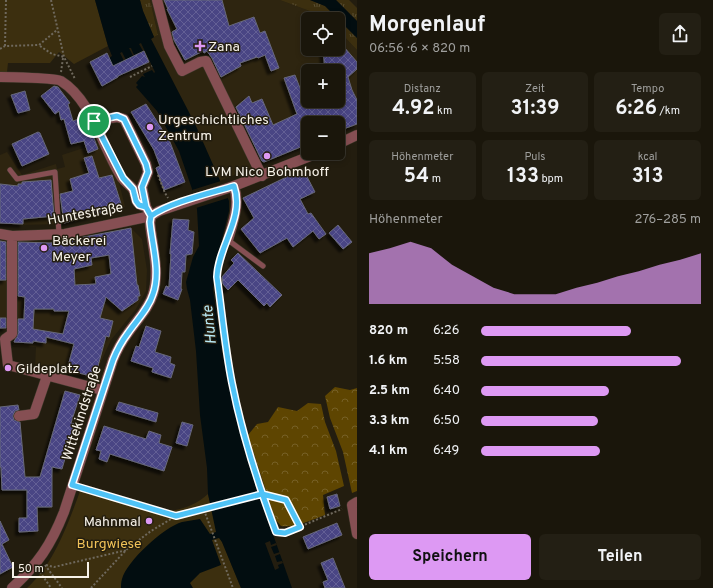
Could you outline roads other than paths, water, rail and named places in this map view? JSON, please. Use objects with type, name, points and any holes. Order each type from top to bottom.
[{"type":"street","points":[[157,0],[169,46],[182,71],[200,62],[206,61],[262,176]]},
{"type":"street","points":[[0,77],[60,80],[75,94],[94,121],[123,178],[133,189],[136,201],[139,205],[146,207]]},
{"type":"street","points":[[94,121],[117,116],[124,119],[146,164],[148,172],[142,187],[146,207],[151,216]]},
{"type":"street","points":[[345,141],[357,135]]},
{"type":"street","name":"Huntestraße","points":[[0,234],[12,236],[59,234],[151,216],[159,210],[229,188],[301,160]]},
{"type":"street","points":[[228,240],[237,209],[236,193],[229,188]]},
{"type":"street","name":"Wittekindstraße","points":[[12,588],[39,560],[55,535],[102,390],[119,346],[142,314],[153,294],[156,282],[156,269],[150,222],[151,216]]},
{"type":"street","points":[[12,236],[12,334],[3,339],[8,365],[102,390]]},
{"type":"street","points":[[19,416],[34,414],[47,376]]},
{"type":"street","points":[[354,503],[357,534]]},
{"type":"lane","points":[[10,170],[17,179],[55,172],[59,234]]},
{"type":"lane","points":[[228,240],[263,266]]},
{"type":"water","name":"Hunte","points":[[95,0],[140,0],[154,37],[151,39],[195,124],[229,201],[229,211],[214,271],[213,289],[222,352],[243,440],[258,492],[292,588],[241,588],[219,538],[212,540],[221,565],[200,573],[190,583],[193,588],[121,588],[125,572],[138,554],[156,537],[174,525],[200,519],[210,534],[216,532],[208,494],[207,468],[200,415],[196,351],[190,300],[186,282],[193,257],[199,246],[197,209],[179,151],[157,111],[136,87],[138,85],[136,83],[142,76],[145,77],[143,74],[152,70],[154,73],[155,72],[141,43],[139,44],[143,51],[134,55],[131,48],[129,48],[133,56],[126,60],[122,52],[120,53],[124,61],[113,66],[109,58],[112,56]]},
{"type":"water","points":[[310,0],[336,0],[357,21],[357,38],[345,26],[345,12],[331,12],[325,6]]},
{"type":"place","name":"Zana","points":[[200,46]]},
{"type":"place","name":"Urgeschichtliches Zentrum","points":[[150,127]]},
{"type":"place","name":"LVM Nico Bohmhoff","points":[[267,156]]},
{"type":"place","name":"Bäckerei Meyer","points":[[44,248]]},
{"type":"place","name":"Gildeplatz","points":[[8,368]]},
{"type":"place","name":"Mahnmal","points":[[149,521]]},
{"type":"park label","name":"Burgwiese","points":[[109,543]]}]
